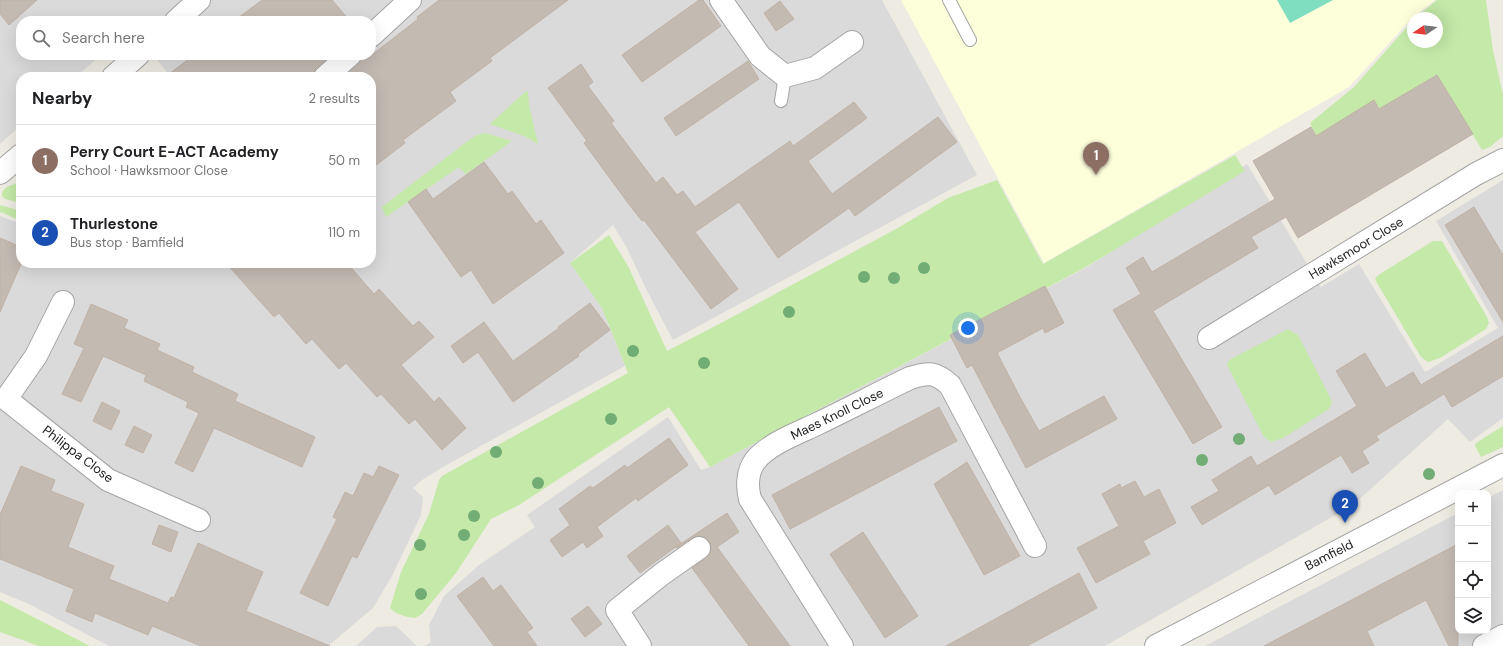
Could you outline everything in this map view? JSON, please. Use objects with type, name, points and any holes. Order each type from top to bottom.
[{"type":"street","points":[[181,16],[199,0]]},
{"type":"street","points":[[376,31],[410,0]]},
{"type":"street","points":[[721,0],[760,56],[785,76],[815,68],[852,42]]},
{"type":"street","points":[[119,72],[132,60]]},
{"type":"street","points":[[331,72],[344,60]]},
{"type":"street","points":[[0,173],[16,159]]},
{"type":"street","name":"Hawksmoor Close","points":[[1209,338],[1471,177],[1503,160]]},
{"type":"street","name":"Philippa Close","points":[[63,302],[36,356],[3,402],[108,480],[199,520]]},
{"type":"street","name":"Maes Knoll Close","points":[[842,646],[750,499],[748,491],[748,478],[754,462],[774,445],[910,378],[925,373],[936,374],[950,385],[1035,546]]},
{"type":"street","name":"Bamfield","points":[[1156,646],[1503,465]]},
{"type":"street","points":[[640,646],[617,610],[662,574],[699,548]]},
{"type":"street","points":[[1484,646],[1503,636]]},
{"type":"lane","points":[[949,0],[970,40]]},
{"type":"lane","points":[[781,101],[785,76]]},
{"type":"shaded area","points":[[0,0],[882,0],[977,175],[673,340],[647,291],[627,248],[613,225],[570,263],[602,308],[625,366],[443,467],[422,480],[413,488],[423,497],[421,515],[392,576],[373,608],[328,646],[109,646],[31,605],[0,592],[0,216],[16,222],[16,268],[376,268],[376,72],[167,72],[157,60],[376,60],[376,16],[16,16],[16,60],[95,60],[82,72],[16,72],[16,130],[0,144]]},
{"type":"shaded area","points":[[901,0],[1435,0],[1419,12],[1407,12],[1407,24],[1349,87],[1044,263]]},
{"type":"shaded area","points":[[1247,164],[1321,287],[1359,264],[1425,372],[1498,328],[1436,221],[1503,180],[1503,418],[1470,442],[1448,419],[1353,505],[1105,646],[424,646],[431,642],[429,625],[444,596],[479,565],[535,527],[527,515],[668,417],[701,470],[710,467],[1089,266]]},
{"type":"shaded area","points":[[1503,490],[1503,646],[1205,646],[1455,515],[1455,634],[1491,634],[1491,496]]},
{"type":"shaded area","points":[[396,626],[417,646],[356,646],[377,627]]},
{"type":"green space","points":[[1277,0],[1333,0],[1290,23]]},
{"type":"green space","points":[[1437,0],[1486,0],[1493,50],[1503,95],[1503,136],[1490,147],[1482,150],[1437,75],[1380,109],[1374,101],[1316,136],[1310,123],[1354,87],[1407,27],[1407,48],[1443,48],[1443,12],[1422,12]]},
{"type":"green space","points":[[528,91],[529,105],[538,144],[524,136],[490,124],[525,92]]},
{"type":"green space","points":[[485,133],[512,141],[466,174],[459,167],[386,217],[382,207],[469,140],[477,135]]},
{"type":"green space","points":[[1235,155],[1245,171],[1086,267],[710,467],[669,407],[519,505],[491,519],[456,573],[422,614],[415,618],[408,617],[399,614],[390,608],[401,572],[429,514],[439,480],[442,476],[628,373],[602,308],[570,263],[609,235],[628,266],[667,351],[896,229],[948,198],[997,180],[1043,264]]},
{"type":"green space","points":[[16,184],[16,202],[5,199],[2,196],[4,190]]},
{"type":"green space","points":[[0,205],[16,210],[16,219],[1,212],[0,214]]},
{"type":"green space","points":[[1433,241],[1442,241],[1487,317],[1489,323],[1486,329],[1440,358],[1428,362],[1421,357],[1375,278]]},
{"type":"green space","points":[[1288,329],[1298,335],[1332,403],[1329,409],[1283,438],[1271,442],[1264,437],[1227,363],[1231,359]]},
{"type":"green space","points":[[1503,426],[1503,447],[1481,457],[1475,446],[1476,443]]},
{"type":"green space","points":[[0,600],[90,646],[39,646],[0,632]]},
{"type":"building","points":[[0,0],[37,0],[19,16],[16,16],[16,19],[9,25],[0,14]]},
{"type":"building","points":[[262,0],[332,0],[346,16],[241,16]]},
{"type":"building","points":[[439,0],[568,0],[490,58],[492,61],[450,92],[456,101],[403,140],[405,143],[376,165],[376,72],[350,72],[361,60],[376,60],[376,52],[418,19],[417,17]]},
{"type":"building","points":[[699,0],[703,0],[721,26],[642,82],[622,55]]},
{"type":"building","points":[[780,1],[794,19],[776,31],[764,13]]},
{"type":"building","points":[[187,60],[325,60],[314,72],[172,72]]},
{"type":"building","points":[[748,61],[759,79],[676,136],[664,118]]},
{"type":"building","points":[[581,64],[593,82],[588,86],[614,121],[611,123],[656,183],[663,177],[677,195],[683,191],[695,207],[790,141],[793,146],[854,102],[867,118],[808,161],[832,194],[938,117],[957,142],[855,216],[849,208],[778,258],[739,202],[695,232],[738,289],[711,309],[644,220],[642,221],[628,203],[584,143],[587,141],[548,88]]},
{"type":"building","points":[[1437,75],[1473,134],[1298,238],[1286,217],[1251,237],[1258,248],[1153,311],[1222,427],[1193,444],[1113,310],[1141,294],[1126,268],[1143,257],[1152,272],[1275,199],[1253,161],[1311,127],[1316,136],[1374,100],[1379,109]]},
{"type":"building","points":[[484,162],[508,194],[512,191],[536,224],[541,220],[564,253],[493,304],[471,270],[461,277],[408,202],[426,189],[433,199]]},
{"type":"building","points":[[1474,207],[1503,255],[1503,322],[1445,225]]},
{"type":"building","points":[[0,238],[16,245],[16,268],[19,268],[0,312]]},
{"type":"building","points":[[230,268],[351,268],[374,294],[379,289],[413,326],[419,321],[434,337],[401,365],[434,402],[439,397],[466,428],[442,450],[415,419],[409,424],[381,394],[377,397],[346,363],[339,369],[312,339],[306,344],[279,313],[274,317]]},
{"type":"building","points":[[1045,286],[1064,323],[1045,333],[1043,328],[997,353],[1021,399],[1039,431],[1104,396],[1117,419],[1026,468],[972,365],[967,368],[950,335]]},
{"type":"building","points":[[590,303],[610,330],[578,354],[579,356],[513,402],[478,352],[463,363],[451,346],[484,322],[513,361],[559,328],[558,327]]},
{"type":"building","points":[[91,304],[128,320],[124,328],[160,344],[157,350],[194,367],[192,372],[238,394],[235,401],[315,437],[302,467],[214,428],[193,472],[175,463],[199,413],[186,407],[188,402],[144,381],[146,375],[103,356],[81,402],[62,394],[84,348],[74,344]]},
{"type":"building","points":[[1503,336],[1503,376],[1452,407],[1444,394],[1376,436],[1379,440],[1362,451],[1369,463],[1352,473],[1341,455],[1275,495],[1269,485],[1202,525],[1191,507],[1219,491],[1212,480],[1251,456],[1257,466],[1357,406],[1336,371],[1365,353],[1386,388],[1413,372],[1421,385]]},
{"type":"building","points":[[102,402],[120,411],[111,430],[93,421]]},
{"type":"building","points":[[939,407],[957,441],[790,529],[772,495]]},
{"type":"building","points":[[134,426],[152,435],[143,453],[125,445]]},
{"type":"building","points":[[669,438],[688,465],[638,501],[636,498],[597,527],[603,536],[587,548],[583,542],[562,557],[550,540],[570,525],[559,509],[590,486],[593,488],[625,465],[627,468]]},
{"type":"building","points":[[967,462],[1020,556],[984,575],[934,484]]},
{"type":"building","points":[[21,466],[55,480],[51,491],[84,504],[68,547],[114,566],[109,579],[168,603],[171,597],[174,598],[198,543],[263,572],[246,611],[330,646],[201,646],[152,626],[148,635],[95,613],[92,622],[66,611],[74,589],[0,559],[0,515]]},
{"type":"building","points":[[379,466],[399,475],[357,558],[352,556],[328,606],[300,593],[337,519],[333,517],[345,492],[353,496],[364,473],[373,477]]},
{"type":"building","points":[[1135,481],[1144,497],[1159,489],[1176,523],[1143,541],[1150,554],[1096,583],[1077,548],[1119,526],[1102,494],[1120,484],[1121,488]]},
{"type":"building","points":[[727,513],[739,532],[717,547],[790,646],[749,646],[692,568],[710,554],[711,547],[709,541],[704,537],[698,536],[692,538],[677,548],[676,547]]},
{"type":"building","points":[[159,525],[178,532],[171,552],[152,544]]},
{"type":"building","points":[[668,525],[681,543],[640,573],[627,556]]},
{"type":"building","points":[[863,532],[918,616],[885,638],[830,554]]},
{"type":"building","points":[[1455,546],[1455,634],[1458,634],[1458,646],[1449,646],[1426,600],[1367,631],[1374,646],[1264,646]]},
{"type":"building","points":[[1079,573],[1097,608],[1079,618],[1027,646],[946,646]]},
{"type":"building","points":[[483,577],[493,591],[501,585],[533,628],[527,632],[537,646],[494,646],[457,596]]},
{"type":"building","points":[[588,606],[602,624],[585,637],[571,619]]},
{"type":"place","name":"Perry Court E-ACT Academy","points":[[1096,175]]},
{"type":"place","name":"Thurlestone","points":[[1345,523]]}]
